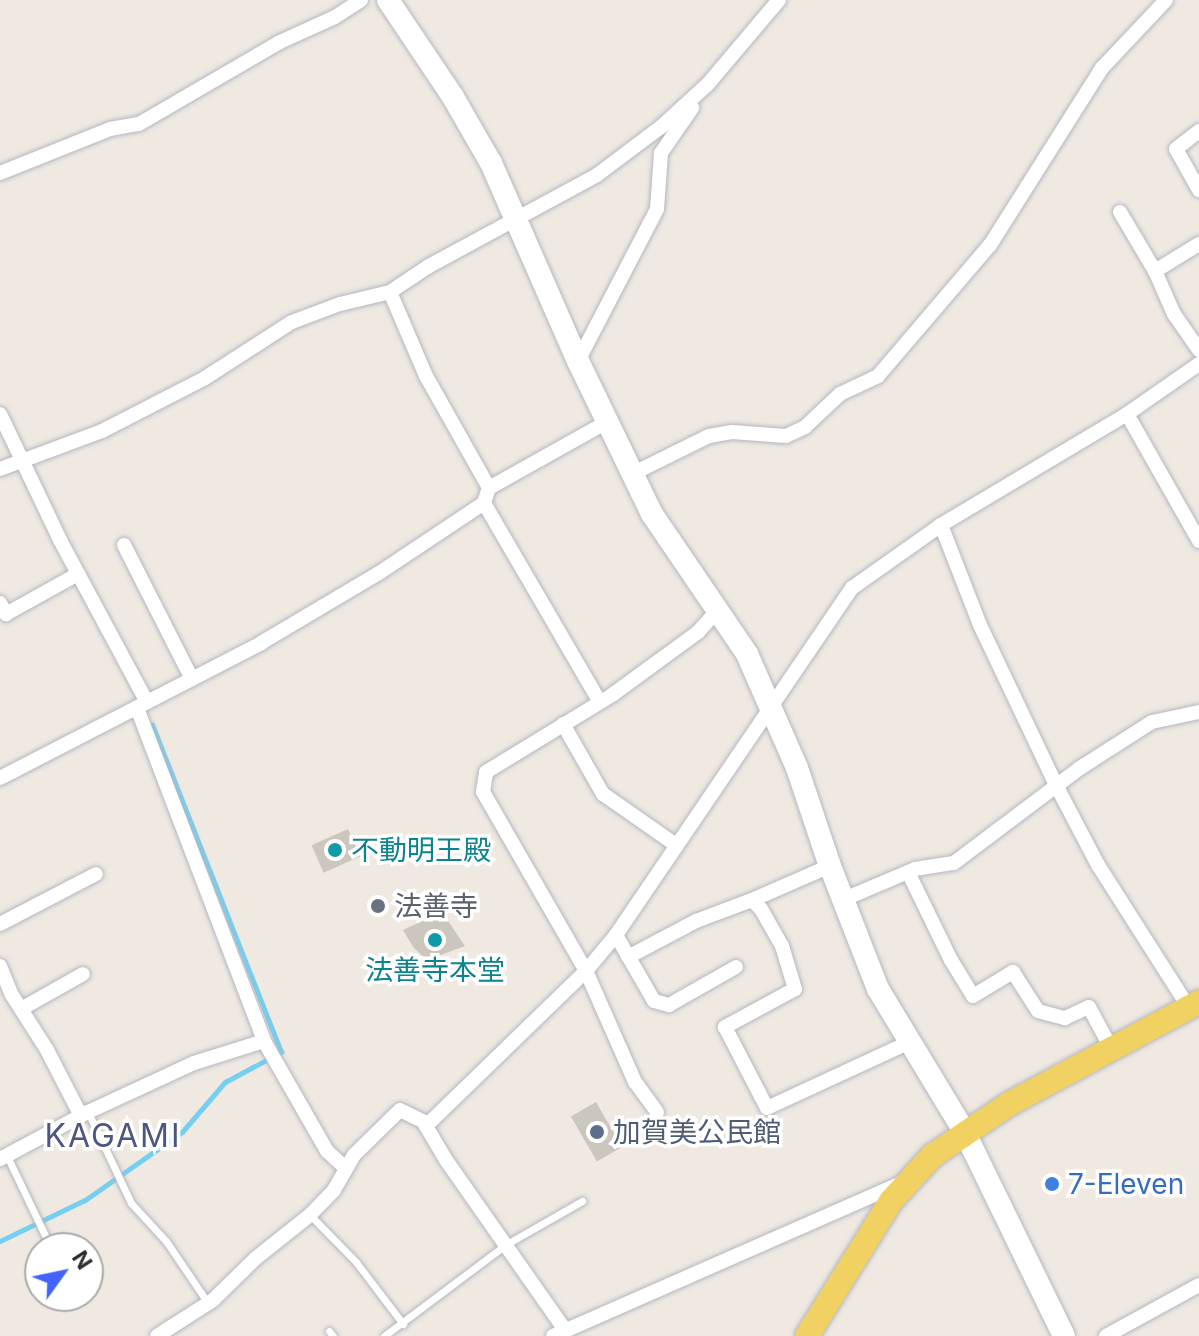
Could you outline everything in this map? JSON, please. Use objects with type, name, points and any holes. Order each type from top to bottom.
[{"type":"main road","points":[[807,1336],[891,1201],[907,1182],[964,1131],[1194,1005]]},
{"type":"street","points":[[0,173],[110,129],[139,124],[280,42],[335,17],[361,0]]},
{"type":"street","points":[[388,0],[453,97],[517,217],[578,361],[632,474],[666,536],[747,654],[771,702],[842,900],[878,989],[964,1131],[1064,1336]]},
{"type":"street","points":[[578,361],[657,209],[661,153],[708,84],[779,0]]},
{"type":"street","points":[[632,474],[709,436],[732,432],[786,436],[805,427],[840,394],[878,376],[990,245],[1102,68],[1163,1]]},
{"type":"street","points":[[0,469],[115,425],[205,378],[292,322],[340,304],[390,292],[517,217],[597,175],[661,127],[708,84]]},
{"type":"street","points":[[1199,131],[1176,149],[1199,190]]},
{"type":"street","points":[[1120,212],[1155,271],[1174,314],[1199,350]]},
{"type":"street","points":[[1155,271],[1199,244]]},
{"type":"street","points":[[390,292],[426,376],[486,496],[600,702]]},
{"type":"street","points":[[426,1126],[586,971],[616,935],[771,702],[852,588],[941,525],[1127,414],[1199,364]]},
{"type":"street","points":[[0,414],[142,705],[266,1044],[327,1151],[346,1169]]},
{"type":"street","points":[[1127,414],[1199,541]]},
{"type":"street","points":[[0,778],[192,679],[379,573],[486,496],[607,422]]},
{"type":"street","points":[[941,525],[980,625],[1098,865],[1194,1005]]},
{"type":"street","points":[[124,545],[192,679]]},
{"type":"street","points":[[0,603],[6,614],[78,574]]},
{"type":"street","points":[[657,1112],[635,1082],[586,971],[483,792],[486,772],[600,702],[698,632],[718,610]]},
{"type":"street","points":[[842,900],[908,872],[954,863],[1152,722],[1199,712]]},
{"type":"street","points":[[563,724],[603,794],[676,845]]},
{"type":"street","points":[[628,957],[696,921],[830,866]]},
{"type":"street","points":[[908,872],[951,960],[973,996],[1013,972],[1038,1011],[1065,1018],[1089,1007],[1111,1048]]},
{"type":"street","points":[[0,924],[96,874]]},
{"type":"street","points":[[752,900],[761,909],[782,946],[795,989],[725,1027],[767,1108],[910,1042]]},
{"type":"street","points":[[616,935],[654,1001],[669,1005],[736,967]]},
{"type":"street","points":[[0,966],[21,1009],[84,1114]]},
{"type":"street","points":[[21,1009],[83,974]]},
{"type":"street","points":[[3,1158],[84,1114],[194,1063],[266,1044]]},
{"type":"street","points":[[157,1336],[208,1303],[310,1215],[334,1190],[354,1155],[400,1110],[416,1115],[426,1126],[559,1333],[898,1182],[907,1182]]},
{"type":"street","points":[[1106,1336],[1199,1285]]},
{"type":"lane","points":[[84,1114],[131,1203],[166,1241],[208,1303]]},
{"type":"lane","points":[[3,1158],[41,1232]]},
{"type":"lane","points":[[384,1336],[505,1245],[582,1201]]},
{"type":"lane","points":[[310,1215],[356,1262],[403,1324]]},
{"type":"building","name":"不動明王殿","points":[[348,829],[360,856],[324,873],[311,845]]},
{"type":"building","name":"法善寺本堂","points":[[442,912],[465,946],[427,960],[413,947],[403,930]]},
{"type":"building","name":"加賀美公民館","points":[[596,1102],[622,1147],[597,1162],[571,1116]]},
{"type":"waterway","points":[[0,1241],[85,1200],[182,1132],[225,1082],[281,1052],[152,725]]},
{"type":"place","name":"不動明王殿","points":[[335,850]]},
{"type":"place","name":"法善寺","points":[[378,906]]},
{"type":"place","name":"法善寺本堂","points":[[435,940]]},
{"type":"place","name":"加賀美公民館","points":[[597,1132]]},
{"type":"place","name":"7-Eleven","points":[[1052,1184]]},
{"type":"district","name":"KAGAMI","points":[[113,1136]]}]
